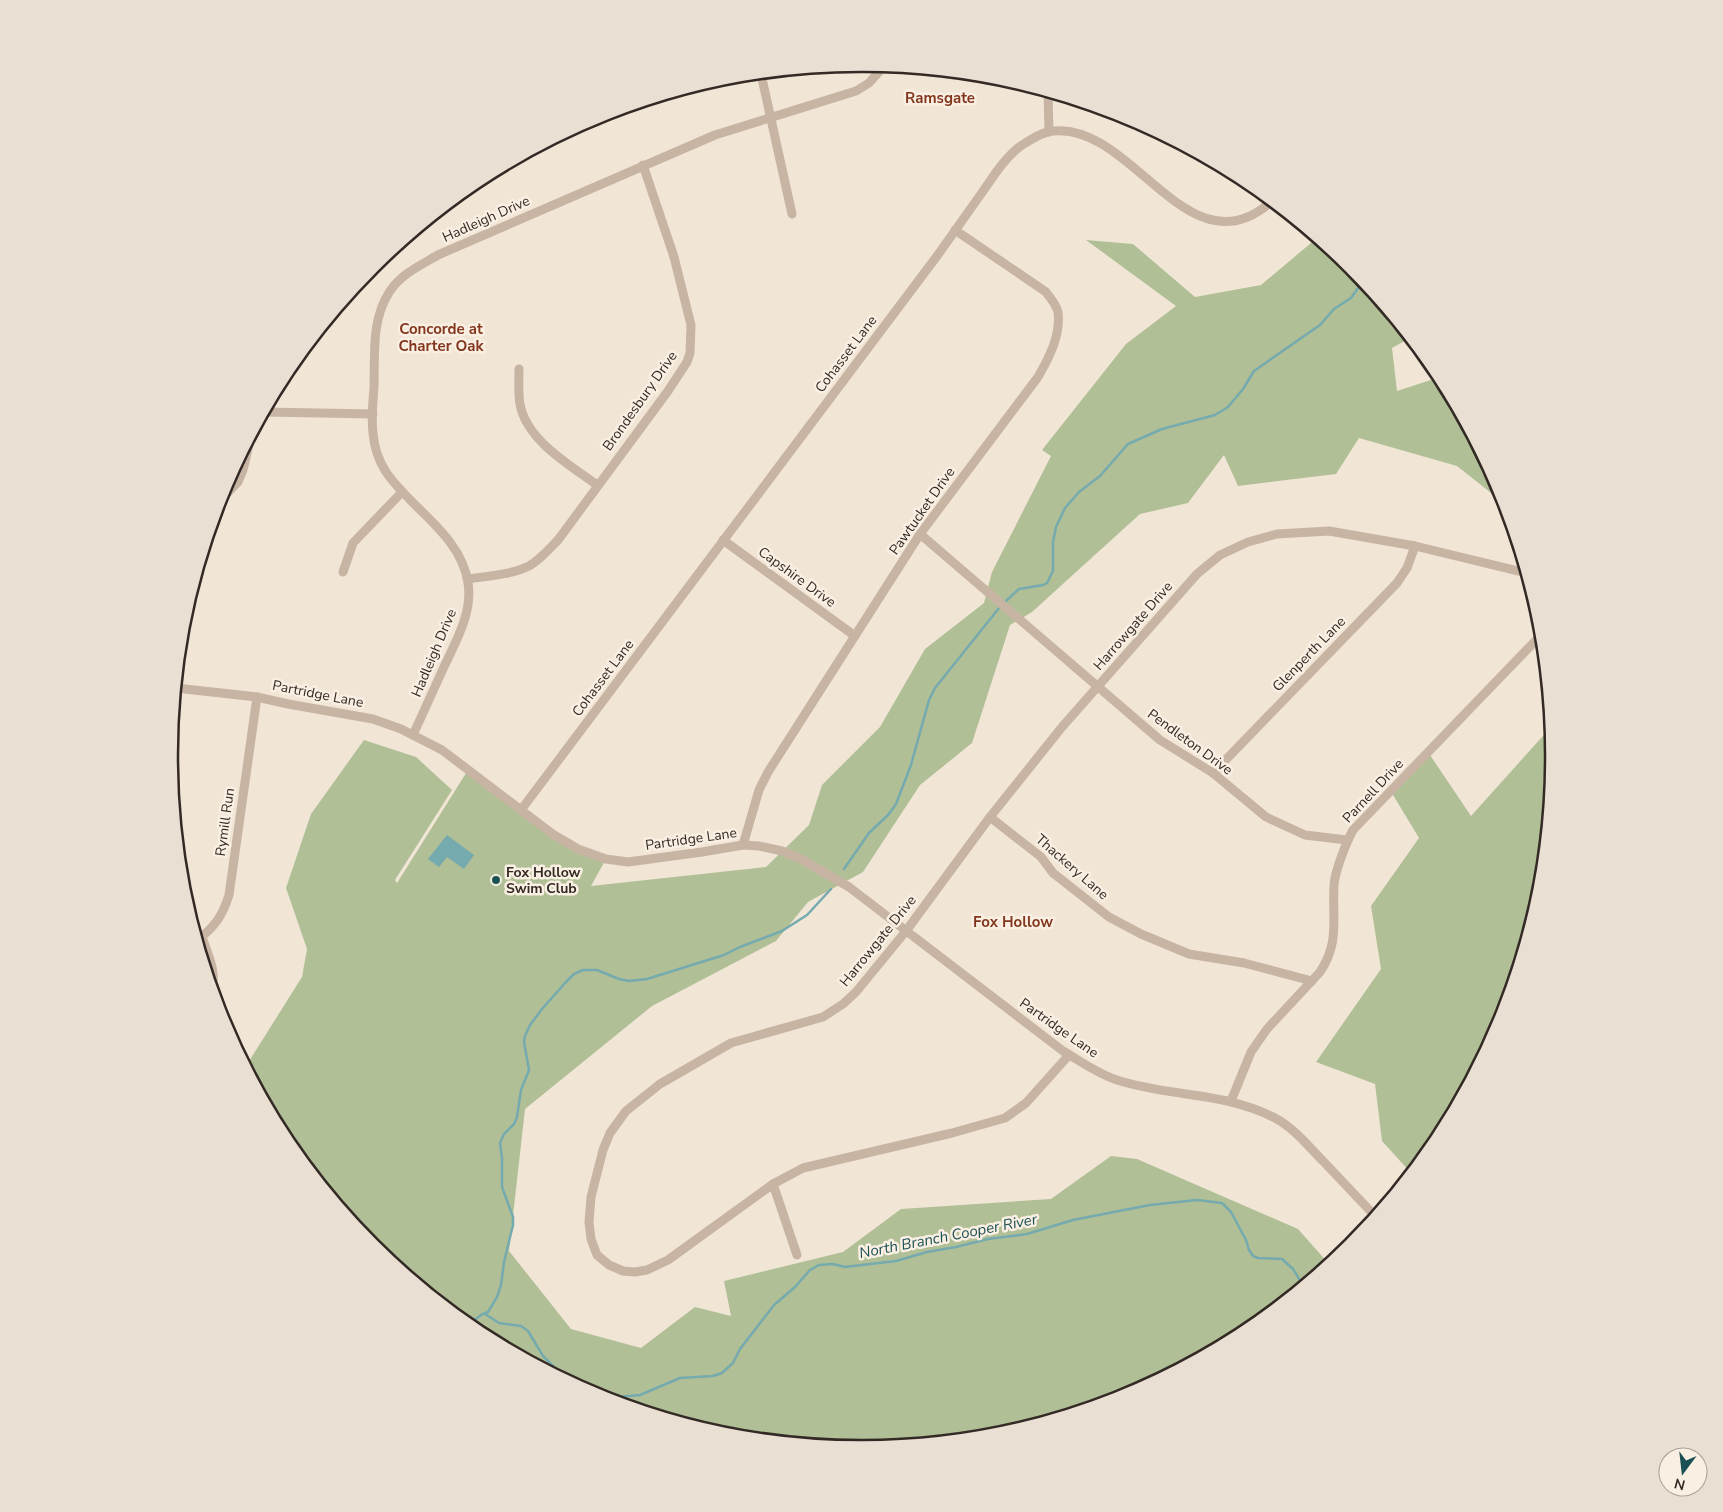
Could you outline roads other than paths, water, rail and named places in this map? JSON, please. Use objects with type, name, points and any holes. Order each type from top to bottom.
[{"type":"street","name":"Hadleigh Drive","points":[[413,735],[462,628],[468,607],[469,586],[466,570],[440,529],[402,492],[386,471],[378,456],[373,433],[376,333],[379,316],[390,291],[399,280],[418,266],[438,256],[715,135],[856,91],[869,83],[878,73]]},
{"type":"street","points":[[762,80],[792,214]]},
{"type":"street","points":[[1048,99],[1049,132]]},
{"type":"street","name":"Cohasset Lane","points":[[521,810],[955,230],[1001,165],[1020,146],[1039,135],[1049,132],[1067,131],[1082,134],[1096,140],[1119,156],[1179,206],[1205,218],[1231,222],[1245,219],[1266,206]]},
{"type":"street","name":"Brondesbury Drive","points":[[468,579],[513,572],[529,566],[544,554],[558,540],[668,391],[687,362],[690,353],[691,324],[674,257],[643,165]]},
{"type":"street","name":"Pawtucket Drive","points":[[743,845],[759,790],[855,636],[920,534],[1038,377],[1048,360],[1056,334],[1058,312],[1054,302],[1046,292],[955,230]]},
{"type":"street","points":[[518,369],[520,406],[528,424],[542,444],[597,485]]},
{"type":"street","points":[[271,412],[373,414]]},
{"type":"street","points":[[233,487],[238,482],[245,460]]},
{"type":"street","points":[[343,572],[353,543],[402,492]]},
{"type":"street","name":"Harrowgate Drive","points":[[1069,1055],[1026,1103],[1005,1118],[952,1133],[803,1168],[774,1184],[668,1260],[647,1270],[623,1271],[609,1265],[597,1255],[591,1239],[589,1222],[591,1197],[596,1173],[610,1133],[626,1112],[660,1084],[731,1042],[824,1016],[843,1004],[856,992],[906,931],[990,817],[1062,727],[1197,574],[1220,555],[1248,542],[1277,534],[1329,531],[1415,546],[1520,571]]},
{"type":"street","name":"Pendleton Drive","points":[[920,534],[1160,740],[1213,773],[1266,817],[1305,835],[1347,840]]},
{"type":"street","name":"Capshire Drive","points":[[723,540],[855,636]]},
{"type":"street","name":"Glenperth Lane","points":[[1213,773],[1397,583],[1407,568],[1415,546]]},
{"type":"street","name":"Parnell Drive","points":[[1230,1101],[1250,1052],[1267,1029],[1327,961],[1334,940],[1334,883],[1347,840],[1353,830],[1535,641]]},
{"type":"street","name":"Partridge Lane","points":[[182,689],[257,697],[372,718],[413,735],[442,750],[554,835],[578,849],[606,859],[628,862],[743,845],[782,851],[801,859],[849,887],[1069,1055],[1092,1069],[1116,1080],[1149,1088],[1230,1101],[1256,1109],[1277,1119],[1299,1136],[1371,1212]]},
{"type":"street","name":"Rymill Run","points":[[202,937],[215,926],[224,911],[229,895],[257,697]]},
{"type":"street","name":"Thackery Lane","points":[[990,817],[1041,857],[1053,873],[1109,917],[1141,934],[1189,954],[1244,963],[1312,980]]},
{"type":"street","points":[[774,1184],[797,1255]]},
{"type":"water","points":[[447,835],[474,855],[464,869],[447,857],[439,867],[428,859]]},
{"type":"waterway","points":[[1006,601],[1019,589],[1047,583],[1053,571],[1053,542],[1056,527],[1065,508],[1079,492],[1100,476],[1128,444],[1162,429],[1215,415],[1228,407],[1243,389],[1254,371],[1320,325],[1334,309],[1351,298],[1358,287]]},
{"type":"waterway","points":[[844,869],[869,833],[889,814],[896,804],[911,765],[929,700],[935,688],[999,608]]},
{"type":"waterway","points":[[475,1319],[488,1312],[497,1297],[501,1285],[513,1217],[502,1187],[500,1143],[504,1134],[514,1124],[517,1117],[521,1090],[529,1070],[524,1042],[525,1036],[530,1025],[542,1009],[574,974],[583,970],[597,970],[629,981],[647,979],[724,955],[782,931],[807,915],[831,889]]},
{"type":"waterway","name":"North Branch Cooper River","points":[[625,1396],[640,1395],[680,1378],[713,1376],[722,1373],[733,1363],[740,1349],[774,1305],[795,1287],[810,1270],[819,1265],[833,1264],[845,1267],[896,1261],[927,1252],[988,1239],[1027,1234],[1073,1220],[1150,1205],[1197,1200],[1222,1203],[1231,1212],[1253,1256],[1282,1259],[1293,1269],[1300,1280]]},
{"type":"waterway","name":"North Branch Cooper River","points":[[485,1314],[499,1323],[521,1326],[528,1331],[543,1356],[552,1366]]},
{"type":"place","name":"Fox Hollow Swim Club","points":[[496,880]]},
{"type":"district","name":"Ramsgate","points":[[940,98]]},
{"type":"district","name":"Concorde at Charter Oak","points":[[441,338]]},
{"type":"district","name":"Fox Hollow","points":[[1013,922]]}]
